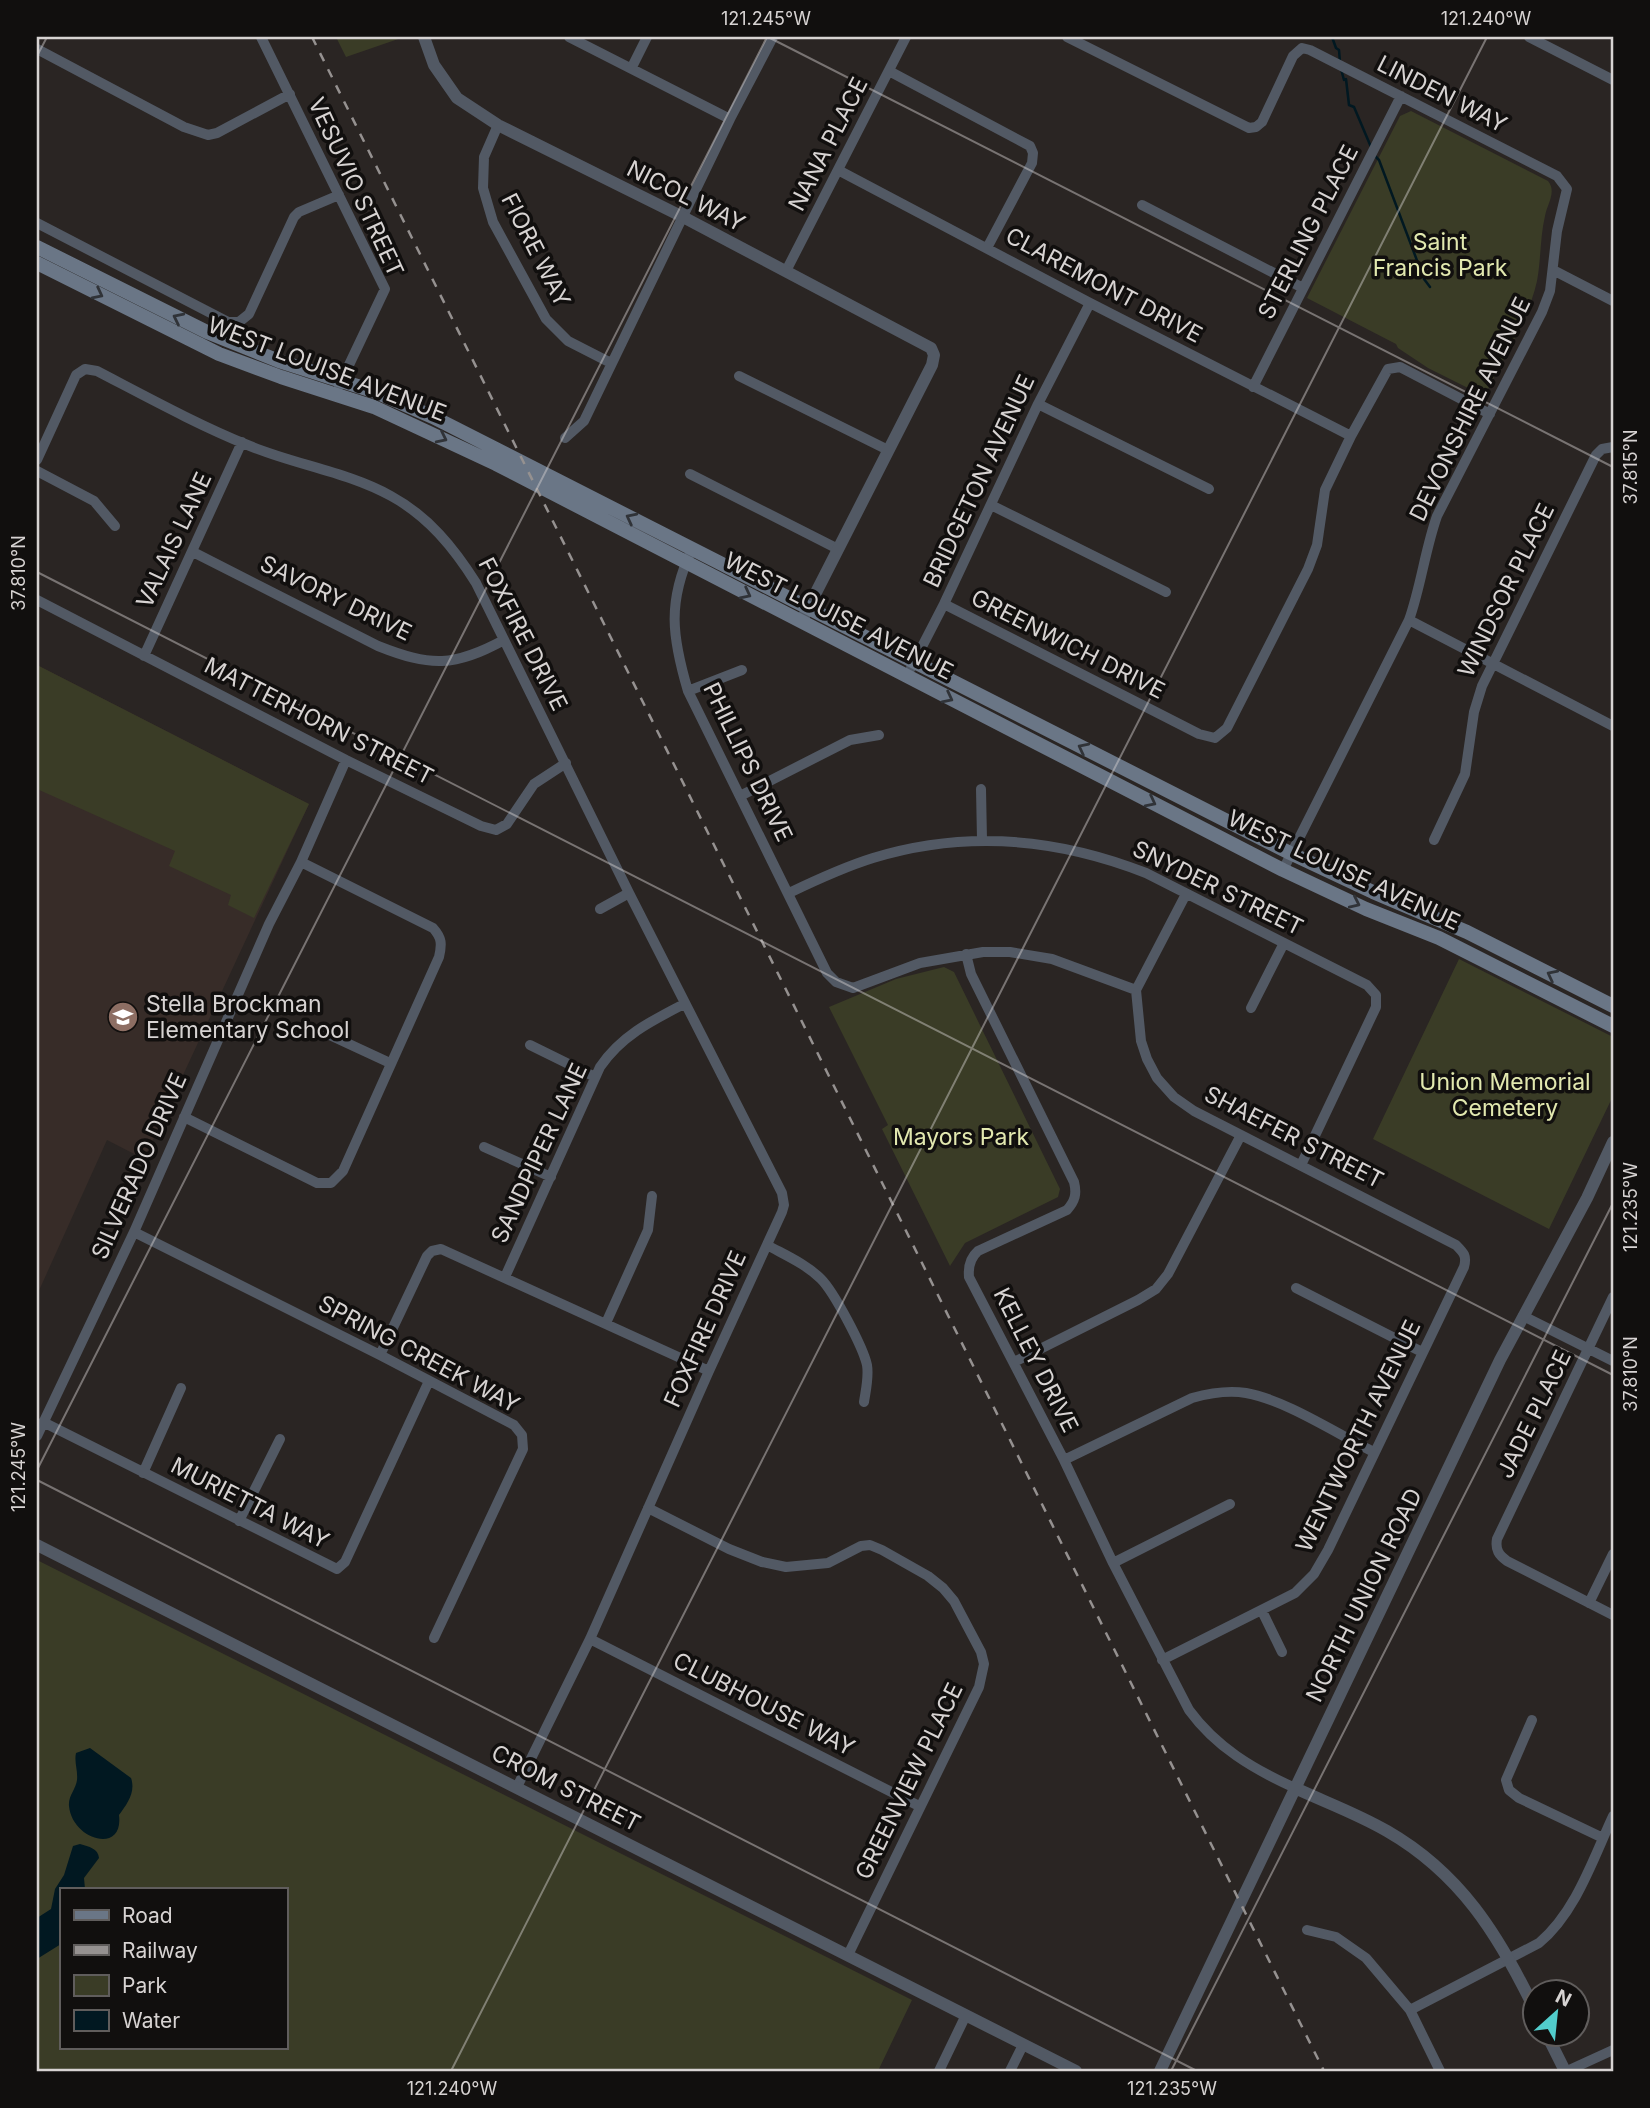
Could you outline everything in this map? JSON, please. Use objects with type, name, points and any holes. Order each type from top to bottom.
[{"type":"main road","name":"WEST LOUISE AVENUE","points":[[41,254],[219,354],[281,377],[339,386],[689,556],[809,608],[1290,853],[1467,932],[1613,1006]]},
{"type":"main road","name":"WEST LOUISE AVENUE","points":[[689,556],[801,623],[1283,870],[1439,938],[1613,1026]]},
{"type":"street","name":"VESUVIO STREET","points":[[261,37],[385,289],[339,386]]},
{"type":"street","name":"NICOL WAY","points":[[424,37],[434,65],[457,98],[498,125],[683,217],[931,348],[934,355],[925,377],[888,450]]},
{"type":"street","points":[[569,37],[730,119]]},
{"type":"street","points":[[632,67],[647,37]]},
{"type":"street","points":[[565,438],[584,421],[730,119],[773,37]]},
{"type":"street","name":"NANA PLACE","points":[[786,271],[906,37]]},
{"type":"street","name":"LINDEN WAY","points":[[1067,37],[1249,128],[1262,122],[1293,56],[1302,48],[1311,50],[1562,180],[1567,195],[1557,231],[1553,270]]},
{"type":"street","points":[[1529,37],[1613,80]]},
{"type":"street","points":[[37,49],[184,127],[208,135],[217,133],[290,94]]},
{"type":"street","points":[[889,71],[1030,146],[1033,153],[1032,163],[987,247]]},
{"type":"street","name":"STERLING PLACE","points":[[1253,387],[1401,96]]},
{"type":"street","name":"FIORE WAY","points":[[498,125],[484,157],[483,188],[493,222],[546,319],[568,341],[611,363]]},
{"type":"street","name":"CLAREMONT DRIVE","points":[[838,170],[1351,436]]},
{"type":"street","points":[[37,223],[228,322],[239,322],[249,314],[294,217],[299,212],[339,195]]},
{"type":"street","points":[[1142,205],[1303,288]]},
{"type":"street","points":[[41,254],[57,234]]},
{"type":"street","points":[[1553,270],[1613,301]]},
{"type":"street","name":"DEVONSHIRE AVENUE","points":[[1283,870],[1409,620],[1437,516],[1542,312],[1550,291],[1553,270]]},
{"type":"street","name":"BRIDGETON AVENUE","points":[[907,677],[1038,404],[1090,303]]},
{"type":"street","points":[[1351,436],[1385,373],[1395,366],[1490,414]]},
{"type":"street","name":"FOXFIRE DRIVE","points":[[37,460],[76,375],[85,369],[97,372],[191,419],[272,455],[375,489],[407,506],[434,528],[459,557],[476,583],[684,1004],[782,1193],[782,1212],[590,1639],[517,1787]]},
{"type":"street","points":[[739,376],[888,450],[801,623]]},
{"type":"street","points":[[1038,404],[1209,489]]},
{"type":"street","name":"GREENWICH DRIVE","points":[[944,604],[1173,721],[1211,738],[1219,736],[1227,728],[1308,569],[1317,545],[1325,490],[1351,436]]},
{"type":"street","name":"VALAIS LANE","points":[[144,656],[242,442]]},
{"type":"street","name":"WINDSOR PLACE","points":[[1434,840],[1465,774],[1474,712],[1491,663],[1596,455],[1611,447]]},
{"type":"street","points":[[37,471],[94,500],[115,526]]},
{"type":"street","points":[[690,474],[838,549]]},
{"type":"street","points":[[991,505],[1166,592]]},
{"type":"street","name":"SAVORY DRIVE","points":[[193,552],[378,646],[404,656],[426,662],[444,662],[480,653],[504,640]]},
{"type":"street","name":"PHILLIPS DRIVE","points":[[689,556],[677,586],[674,624],[676,650],[688,691],[827,973],[846,987],[861,986],[920,962],[966,954]]},
{"type":"street","name":"MATTERHORN STREET","points":[[37,600],[346,760],[481,826],[496,830],[507,824],[534,784],[566,763]]},
{"type":"street","points":[[1409,620],[1613,726]]},
{"type":"street","points":[[688,691],[742,670]]},
{"type":"street","points":[[740,796],[850,740],[879,735]]},
{"type":"street","name":"SILVERADO DRIVE","points":[[37,1436],[134,1232],[269,924],[301,862],[346,760]]},
{"type":"street","points":[[981,789],[982,840]]},
{"type":"street","name":"SNYDER STREET","points":[[789,893],[874,858],[922,846],[982,840],[1035,844],[1105,858],[1146,873],[1367,985],[1376,995],[1376,1007],[1301,1165]]},
{"type":"street","points":[[184,1117],[317,1183],[331,1183],[343,1171],[443,944],[433,928],[301,862]]},
{"type":"street","points":[[600,909],[629,893]]},
{"type":"street","points":[[966,954],[1010,952],[1052,959],[1136,990],[1186,894]]},
{"type":"street","points":[[1251,1008],[1284,943]]},
{"type":"street","name":"KELLEY DRIVE","points":[[966,954],[971,974],[1076,1190],[1073,1203],[1067,1210],[978,1251],[968,1268],[970,1277],[1189,1710],[1210,1736],[1244,1762],[1295,1788]]},
{"type":"street","name":"SHAEFER STREET","points":[[1136,990],[1141,1041],[1147,1059],[1157,1078],[1174,1097],[1194,1111],[1447,1240]]},
{"type":"street","name":"SANDPIPER LANE","points":[[505,1277],[596,1077],[611,1051],[643,1025],[684,1004]]},
{"type":"street","points":[[321,1031],[390,1063]]},
{"type":"street","points":[[530,1045],[596,1077]]},
{"type":"street","points":[[1014,1363],[1156,1289],[1168,1274],[1241,1135]]},
{"type":"street","name":"NORTH UNION ROAD","points":[[1160,2071],[1523,1316],[1587,1198],[1613,1142]]},
{"type":"street","points":[[484,1147],[551,1177]]},
{"type":"street","points":[[606,1323],[648,1230],[652,1196]]},
{"type":"street","name":"SPRING CREEK WAY","points":[[134,1232],[514,1425],[522,1435],[523,1449],[434,1638]]},
{"type":"street","name":"WENTWORTH AVENUE","points":[[1162,1660],[1294,1593],[1314,1573],[1328,1550],[1464,1267],[1465,1253],[1447,1240]]},
{"type":"street","points":[[767,1245],[807,1267],[833,1294],[866,1362],[868,1377],[864,1402]]},
{"type":"street","points":[[380,1355],[427,1256],[441,1248],[709,1371]]},
{"type":"street","points":[[1297,1288],[1423,1352]]},
{"type":"street","name":"JADE PLACE","points":[[1589,1603],[1507,1561],[1497,1550],[1497,1539],[1613,1297]]},
{"type":"street","points":[[1523,1316],[1613,1361]]},
{"type":"street","name":"MURIETTA WAY","points":[[43,1422],[337,1569],[345,1562],[429,1381]]},
{"type":"street","points":[[143,1472],[181,1388]]},
{"type":"street","points":[[1064,1460],[1192,1398],[1229,1392],[1267,1399],[1374,1452]]},
{"type":"street","points":[[239,1521],[280,1439]]},
{"type":"street","points":[[1113,1563],[1230,1504]]},
{"type":"street","name":"GREENVIEW PLACE","points":[[648,1508],[729,1549],[762,1562],[786,1567],[814,1566],[861,1546],[870,1545],[928,1576],[943,1588],[954,1601],[981,1652],[984,1664],[979,1687],[848,1955]]},
{"type":"street","name":"CROM STREET","points":[[37,1545],[1076,2071]]},
{"type":"street","points":[[1613,1554],[1589,1603],[1613,1615]]},
{"type":"street","points":[[1262,1611],[1282,1652]]},
{"type":"street","name":"CLUBHOUSE WAY","points":[[590,1639],[919,1806]]},
{"type":"street","points":[[1532,1720],[1506,1780],[1509,1790],[1520,1798],[1603,1838]]},
{"type":"street","points":[[1295,1788],[1385,1830],[1436,1865],[1467,1896],[1510,1958],[1520,1979]]},
{"type":"street","points":[[1410,2010],[1539,1943],[1558,1925],[1613,1816]]},
{"type":"street","points":[[1307,1930],[1336,1937],[1366,1958],[1410,2010],[1440,2071]]},
{"type":"street","points":[[940,2071],[966,2015]]},
{"type":"street","points":[[1010,2071],[1023,2045]]},
{"type":"street","points":[[1554,2048],[1566,2071],[1613,2050]]},
{"type":"shaded area","name":"Stella Brockman Elementary School","points":[[37,665],[309,804],[144,1159],[107,1140],[37,1295]]},
{"type":"green space","points":[[336,37],[404,37],[346,57]]},
{"type":"green space","name":"Saint Francis Park","points":[[1411,111],[1548,181],[1551,185],[1533,295],[1509,350],[1488,389],[1482,393],[1428,368],[1396,344],[1307,298],[1400,116]]},
{"type":"green space","points":[[37,665],[309,804],[254,918],[228,905],[231,895],[169,866],[175,851],[37,789]]},
{"type":"green space","name":"Union Memorial Cemetery","points":[[1459,959],[1613,1037],[1613,1096],[1549,1229],[1373,1139]]},
{"type":"green space","name":"Mayors Park","points":[[944,967],[954,972],[1060,1189],[1058,1197],[965,1243],[950,1266],[882,1129],[888,1125],[829,1007],[896,979]]},
{"type":"green space","points":[[37,1560],[912,2000],[878,2071],[37,2071]]},
{"type":"water","points":[[90,1748],[131,1778],[132,1783],[130,1798],[119,1815],[118,1827],[114,1835],[106,1839],[87,1834],[79,1827],[72,1818],[69,1806],[77,1780],[76,1753]]},
{"type":"water","points":[[80,1844],[90,1847],[99,1858],[84,1878],[85,1888],[60,1888],[60,1945],[37,1959],[37,1918],[51,1909],[55,1889],[64,1875],[73,1846]]},
{"type":"waterway","points":[[1332,37],[1339,50],[1340,62]]},
{"type":"waterway","points":[[1341,69],[1344,80],[1346,79],[1349,105],[1354,107],[1371,147]]},
{"type":"waterway","points":[[1375,156],[1379,160],[1424,279],[1430,287]]},
{"type":"railway","points":[[312,37],[1324,2071]]},
{"type":"place","name":"Stella Brockman Elementary School","points":[[123,1017]]}]
